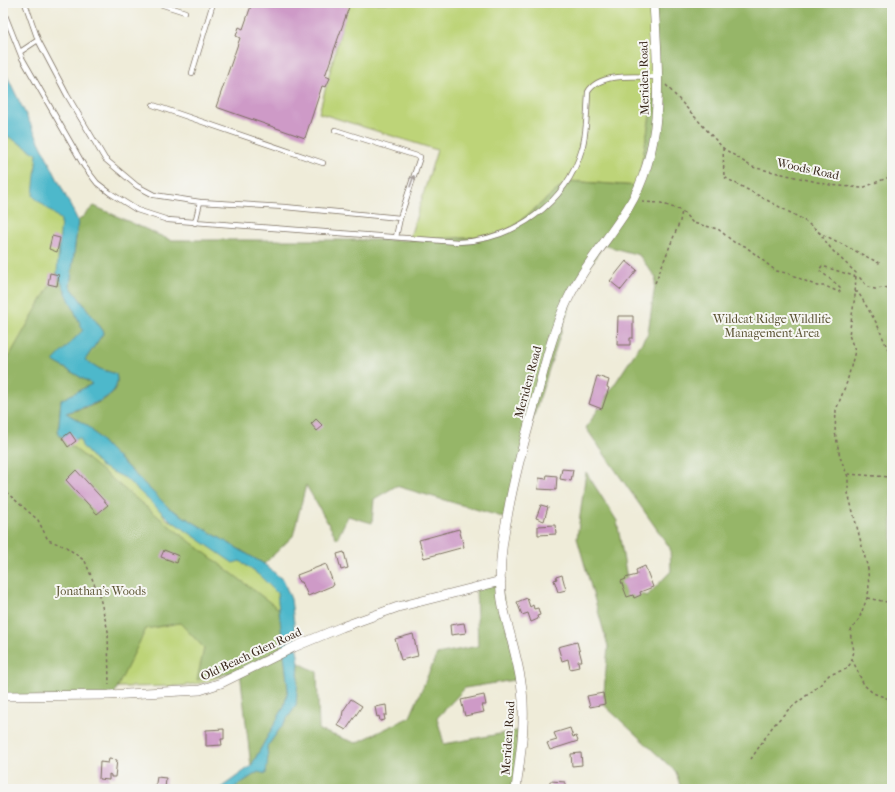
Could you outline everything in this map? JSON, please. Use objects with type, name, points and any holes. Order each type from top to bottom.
[{"type":"street","name":"Meriden Road","points":[[516,789],[523,726],[522,692],[518,664],[503,606],[501,581],[507,515],[513,485],[555,329],[583,272],[628,208],[646,169],[654,141],[658,113],[654,3]]},
{"type":"street","name":"Old Beach Glen Road","points":[[3,696],[176,693],[200,690],[221,683],[305,642],[342,627],[398,607],[501,581]]},
{"type":"lane","points":[[25,3],[38,40],[67,95],[105,159],[136,186],[154,195],[200,202],[285,207],[400,218]]},
{"type":"lane","points":[[157,3],[185,12]]},
{"type":"lane","points":[[192,72],[213,3]]},
{"type":"lane","points":[[3,10],[20,52],[84,166],[97,182],[110,193],[137,210],[168,220],[195,223],[470,241],[499,235],[523,224],[544,208],[558,193],[577,162],[585,138],[588,92],[591,86],[605,78],[657,76]]},
{"type":"lane","points":[[20,52],[38,40]]},
{"type":"lane","points":[[153,105],[323,163]]},
{"type":"lane","points":[[336,130],[420,157],[400,218],[396,236]]},
{"type":"lane","points":[[195,223],[200,202]]},
{"type":"path","name":"Woods Road","points":[[657,76],[702,123],[723,148],[752,166],[830,185],[862,188],[892,176]]},
{"type":"path","points":[[723,148],[724,177],[802,219],[818,231],[881,264]]},
{"type":"path","points":[[628,208],[639,202],[661,203],[682,211],[693,222],[718,229],[735,243],[745,246],[776,272],[787,273],[817,286],[824,286],[839,292],[841,290],[840,287],[819,270],[822,266],[846,272],[860,278],[868,287],[875,289],[892,287]]},
{"type":"path","points":[[655,283],[680,221],[682,211]]},
{"type":"path","points":[[751,759],[773,726],[788,710],[820,685],[829,675],[846,669],[852,659],[854,651],[850,632],[859,619],[869,590],[868,569],[848,493],[847,474],[840,457],[835,432],[836,410],[847,382],[855,351],[849,335],[856,273],[832,250],[818,231]]},
{"type":"path","points":[[855,292],[858,292],[877,324],[892,359]]},
{"type":"path","points":[[892,468],[890,477],[890,487],[892,493]]},
{"type":"path","points":[[847,474],[890,477]]},
{"type":"path","points":[[3,490],[38,520],[48,540],[66,547],[84,561],[100,598],[108,632],[109,695]]},
{"type":"path","points":[[3,518],[6,492]]},
{"type":"path","points":[[867,598],[892,603]]},
{"type":"path","points":[[852,659],[864,685],[873,693],[892,700]]},
{"type":"green space","points":[[348,3],[652,3],[657,75],[638,186],[568,181],[502,236],[409,240],[437,150],[319,113]]},
{"type":"green space","name":"Wildcat Ridge Wildlife Management Area","points":[[652,3],[892,3],[892,789],[681,789],[676,772],[603,704],[608,646],[577,538],[586,472],[617,521],[629,590],[647,596],[671,571],[670,548],[586,428],[648,333],[656,278],[639,255],[603,245],[574,292],[525,443],[506,518],[396,486],[374,499],[372,523],[348,516],[337,539],[306,485],[293,536],[264,564],[169,508],[108,448],[88,426],[66,413],[101,401],[114,390],[117,383],[116,374],[100,369],[85,360],[104,332],[70,286],[78,221],[94,206],[170,240],[409,240],[502,236],[568,181],[638,186],[657,75]]},
{"type":"green space","name":"Jonathan's Woods","points":[[3,82],[31,137],[63,209],[70,407],[63,418],[154,500],[166,519],[204,536],[270,582],[285,605],[225,674],[207,682],[181,686],[3,689]]},
{"type":"green space","name":"Jonathan's Woods","points":[[57,273],[84,330],[53,361],[92,384],[61,400],[58,435],[171,527],[280,610],[288,689],[284,707],[251,766],[240,671],[197,680],[204,648],[180,623],[146,629],[113,696],[3,697],[3,367]]},
{"type":"green space","points":[[500,584],[520,679],[465,688],[437,718],[444,744],[522,730],[515,789],[232,789],[258,772],[268,757],[267,747],[296,706],[299,663],[317,672],[319,730],[356,743],[410,717],[437,654],[478,646],[476,587]]},
{"type":"water","points":[[3,68],[78,221],[70,286],[104,332],[85,360],[100,369],[116,374],[117,383],[114,390],[108,396],[100,401],[66,413],[88,426],[108,448],[169,508],[264,564],[283,580],[291,599],[299,663],[296,706],[267,747],[268,757],[266,774],[258,772],[232,789],[219,789],[251,766],[284,707],[288,689],[277,593],[260,576],[240,561],[233,563],[169,519],[125,478],[100,466],[82,446],[80,438],[71,440],[58,435],[61,400],[92,384],[53,361],[83,330],[57,273],[61,220],[33,196],[37,154],[4,134]]},
{"type":"building","points":[[252,3],[339,3],[349,7],[325,76],[330,78],[326,87],[322,86],[305,138],[216,107],[240,38],[236,36],[239,27],[243,29]]},
{"type":"building","points":[[52,236],[60,238],[57,252],[49,249]]},
{"type":"building","points":[[626,261],[637,270],[621,290],[610,281]]},
{"type":"building","points":[[50,273],[59,275],[57,286],[48,284]]},
{"type":"building","points":[[618,316],[633,316],[633,338],[630,338],[630,345],[617,345]]},
{"type":"building","points":[[597,376],[609,380],[607,387],[609,388],[602,409],[589,404]]},
{"type":"building","points":[[316,419],[323,426],[317,431],[311,424]]},
{"type":"building","points":[[70,432],[76,441],[68,447],[62,438]]},
{"type":"building","points":[[562,469],[573,470],[571,481],[560,479]]},
{"type":"building","points":[[76,470],[108,505],[97,514],[66,480]]},
{"type":"building","points":[[547,475],[557,476],[556,490],[538,489],[539,478],[546,479]]},
{"type":"building","points":[[541,505],[548,507],[544,521],[536,518]]},
{"type":"building","points":[[555,525],[556,534],[538,535],[538,526]]},
{"type":"building","points":[[459,529],[464,547],[424,558],[419,540]]},
{"type":"building","points":[[164,550],[179,556],[177,563],[161,557]]},
{"type":"building","points":[[344,552],[348,568],[341,570],[337,554]]},
{"type":"building","points":[[326,564],[334,585],[308,596],[302,582],[299,582],[297,575]]},
{"type":"building","points":[[645,566],[653,587],[640,592],[641,595],[634,598],[633,595],[627,597],[621,581],[626,579],[625,578],[637,575],[636,570]]},
{"type":"building","points":[[562,575],[566,590],[558,592],[554,580],[557,579],[556,577]]},
{"type":"building","points":[[527,598],[530,607],[533,605],[534,609],[538,608],[540,615],[537,616],[538,619],[531,622],[528,613],[522,615],[517,602]]},
{"type":"building","points":[[464,623],[466,633],[451,635],[450,625]]},
{"type":"building","points":[[413,634],[418,656],[401,660],[395,639]]},
{"type":"building","points":[[577,642],[582,661],[578,661],[579,667],[570,669],[568,659],[562,661],[558,647]]},
{"type":"building","points":[[603,693],[605,704],[590,707],[587,696]]},
{"type":"building","points":[[484,695],[486,705],[482,705],[484,712],[465,716],[461,700]]},
{"type":"building","points":[[351,699],[362,706],[346,730],[337,725],[342,717],[343,711]]},
{"type":"building","points":[[386,705],[387,715],[384,715],[385,720],[380,721],[379,716],[377,717],[375,707]]},
{"type":"building","points":[[570,728],[573,737],[576,736],[578,741],[550,750],[547,743],[557,740],[554,733]]},
{"type":"building","points":[[224,729],[224,739],[221,739],[222,745],[206,746],[206,730]]},
{"type":"building","points":[[581,753],[582,765],[572,766],[571,754]]},
{"type":"building","points":[[109,759],[117,760],[115,777],[111,777],[109,774],[109,780],[99,779],[100,762],[108,763]]},
{"type":"building","points":[[157,777],[166,778],[165,789],[155,789]]},
{"type":"building","points":[[550,781],[565,782],[565,789],[550,789]]}]
